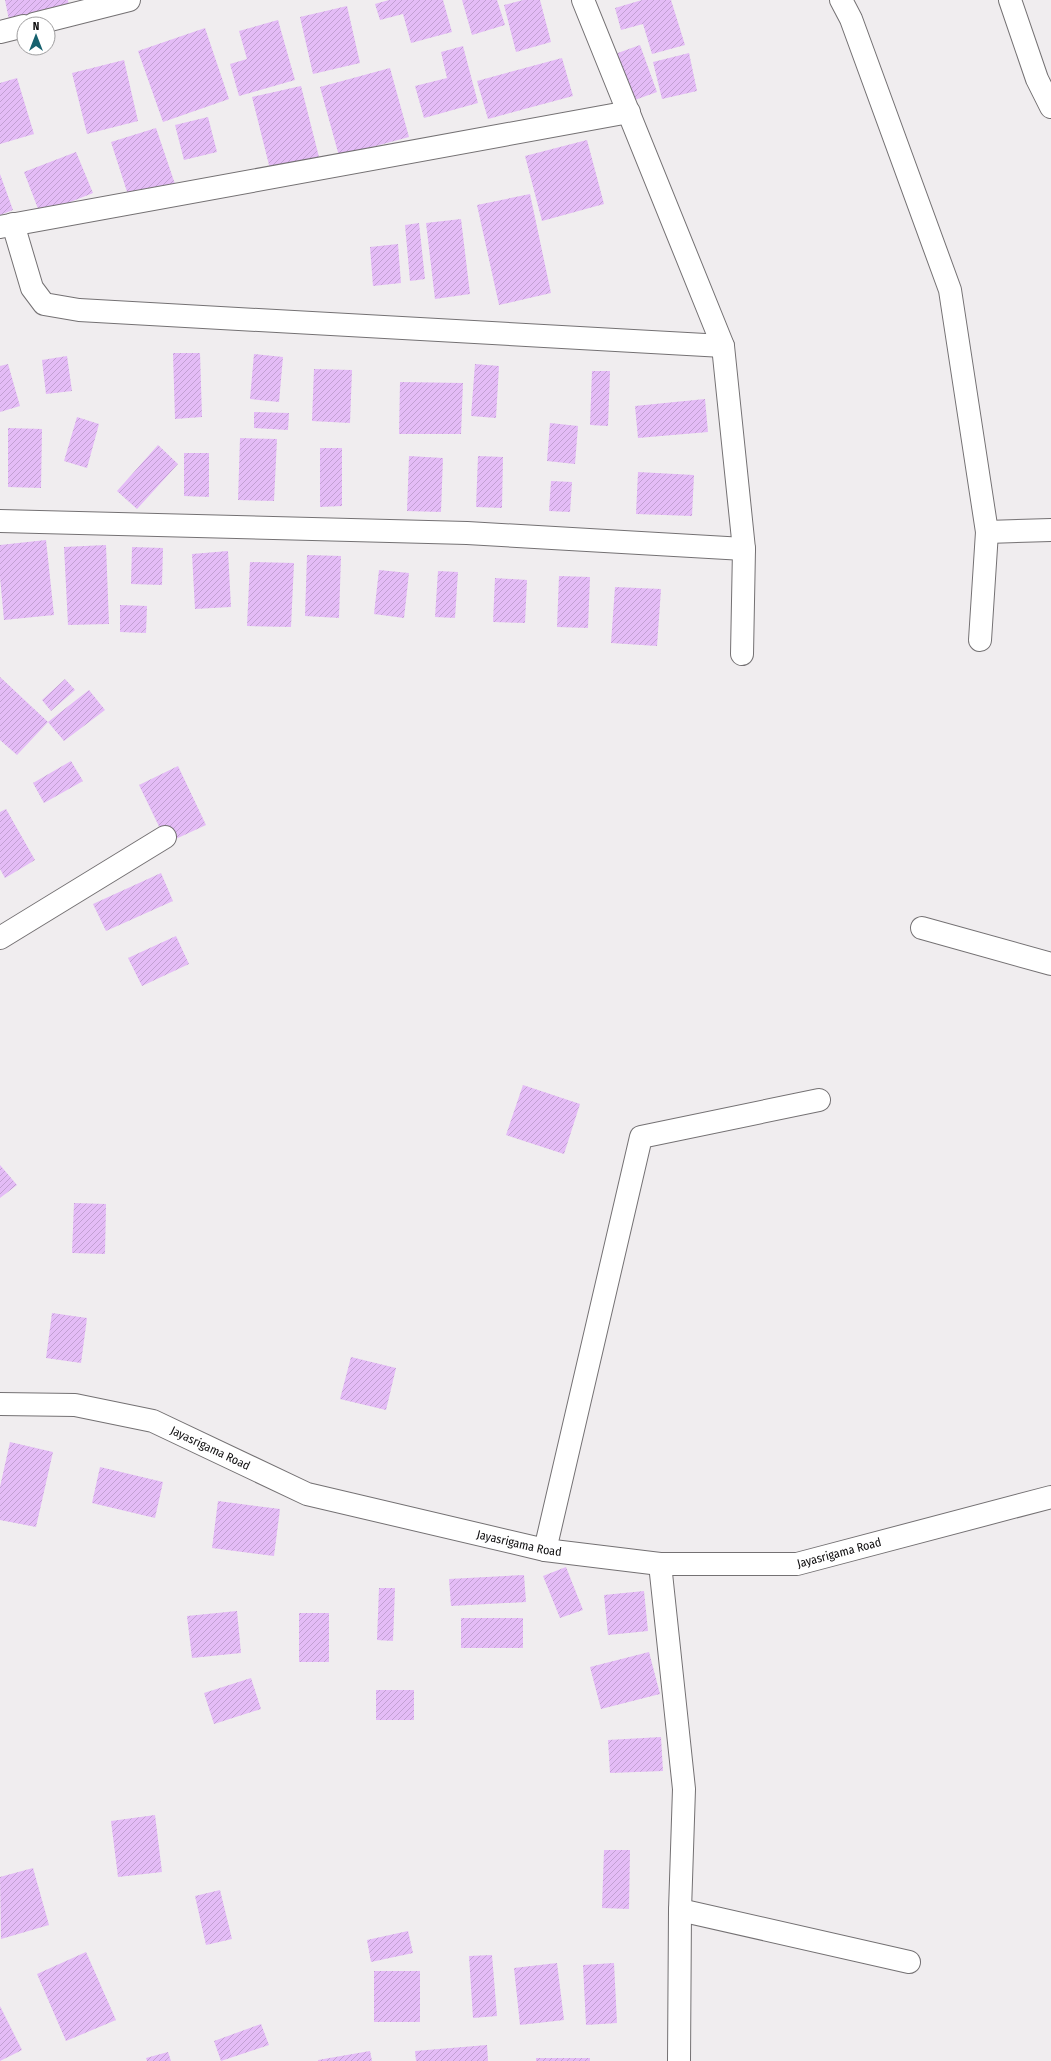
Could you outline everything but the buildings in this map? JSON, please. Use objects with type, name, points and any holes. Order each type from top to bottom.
[{"type":"street","points":[[56,18],[129,0]]},
{"type":"street","points":[[583,0],[723,346],[744,549],[742,654]]},
{"type":"street","points":[[841,0],[851,19],[950,290],[987,532],[980,640]]},
{"type":"street","points":[[1010,0],[1037,79],[1051,107]]},
{"type":"street","points":[[0,32],[16,28]]},
{"type":"street","points":[[629,112],[7,226],[32,288],[44,304],[72,309],[723,346]]},
{"type":"street","points":[[0,521],[468,533],[744,549]]},
{"type":"street","points":[[987,532],[1051,530]]},
{"type":"street","points":[[0,938],[165,837]]},
{"type":"street","points":[[922,928],[1051,964]]},
{"type":"street","points":[[545,1550],[641,1137],[819,1100]]},
{"type":"street","name":"Jayasrigama Road","points":[[0,1404],[75,1405],[153,1421],[307,1494],[545,1550],[660,1564],[797,1564],[1051,1497]]},
{"type":"street","points":[[660,1564],[684,1789],[680,1910],[678,2061]]},
{"type":"street","points":[[680,1910],[909,1962]]}]
